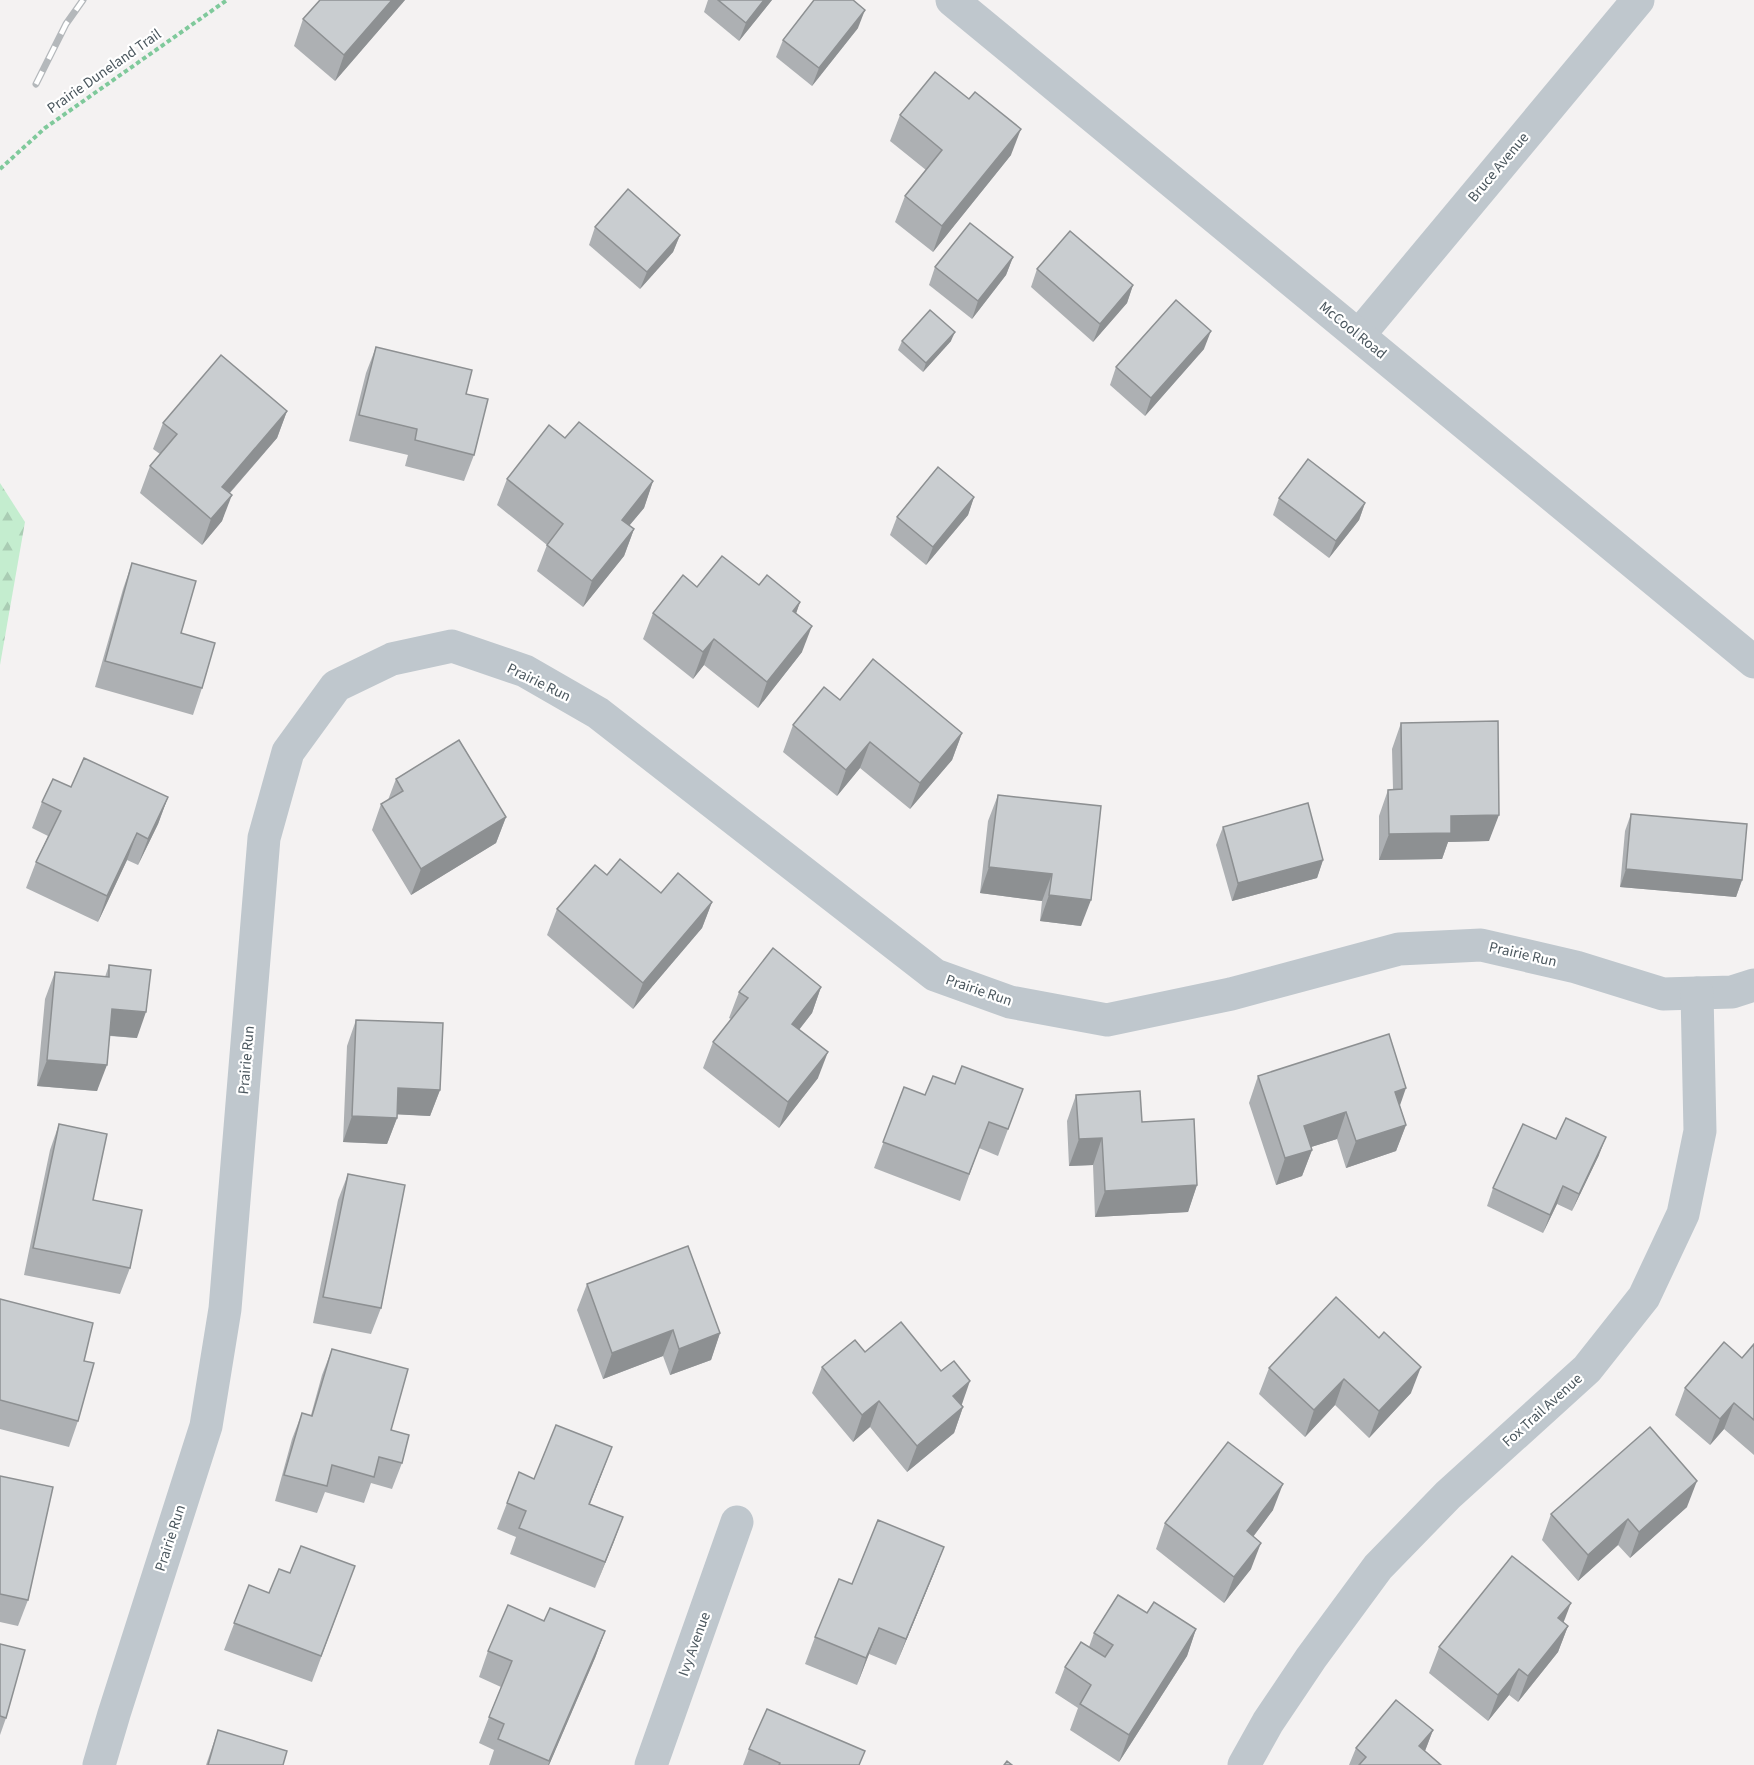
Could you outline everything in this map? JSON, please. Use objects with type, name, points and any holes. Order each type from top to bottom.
[{"type":"street","name":"McCool Road","points":[[952,0],[1754,662]]},
{"type":"street","name":"Bruce Avenue","points":[[1359,335],[1638,0]]},
{"type":"street","name":"Prairie Run","points":[[99,1765],[206,1426],[225,1309],[264,838],[288,752],[336,686],[392,659],[452,646],[525,671],[598,713],[935,975],[1010,1002],[1107,1020],[1231,994],[1399,949],[1481,945],[1576,967],[1663,994],[1732,992],[1754,985]]},
{"type":"street","name":"Fox Trail Avenue","points":[[1245,1765],[1268,1722],[1311,1658],[1378,1567],[1448,1495],[1587,1369],[1644,1298],[1683,1214],[1700,1131],[1697,993]]},
{"type":"street","name":"Ivy Avenue","points":[[651,1765],[737,1522]]},
{"type":"path","name":"Prairie Duneland Trail","points":[[0,169],[45,128],[228,0]]},
{"type":"green space","points":[[0,483],[25,522],[0,665]]},
{"type":"building","points":[[320,0],[392,0],[344,55],[303,19]]},
{"type":"building","points":[[718,0],[764,0],[746,23]]},
{"type":"building","points":[[814,0],[853,0],[865,10],[819,68],[783,40]]},
{"type":"building","points":[[935,72],[969,99],[975,92],[1021,129],[942,226],[905,196],[942,150],[900,115]]},
{"type":"building","points":[[628,189],[680,235],[647,272],[595,227]]},
{"type":"building","points":[[970,223],[1013,257],[978,301],[935,267]]},
{"type":"building","points":[[1070,231],[1133,285],[1100,324],[1037,269]]},
{"type":"building","points":[[1176,300],[1211,331],[1151,398],[1116,367]]},
{"type":"building","points":[[930,310],[955,332],[926,363],[902,341]]},
{"type":"building","points":[[376,347],[472,370],[466,394],[488,399],[474,455],[415,440],[417,429],[359,415]]},
{"type":"building","points":[[221,355],[287,411],[222,487],[232,495],[211,519],[150,466],[177,434],[163,423]]},
{"type":"building","points":[[579,422],[653,481],[622,520],[634,529],[592,581],[547,545],[563,524],[507,479],[549,425],[565,438]]},
{"type":"building","points":[[1308,459],[1365,503],[1336,541],[1279,498]]},
{"type":"building","points":[[938,467],[974,497],[933,547],[897,517]]},
{"type":"building","points":[[722,556],[759,585],[767,575],[800,602],[793,611],[812,626],[767,682],[714,639],[703,652],[653,613],[683,575],[697,587]]},
{"type":"building","points":[[132,563],[196,581],[181,633],[215,643],[202,688],[105,661]]},
{"type":"building","points":[[873,659],[962,733],[920,783],[870,742],[846,770],[793,725],[824,687],[840,700]]},
{"type":"building","points":[[1498,721],[1499,815],[1451,816],[1451,833],[1389,834],[1388,790],[1402,789],[1401,723]]},
{"type":"building","points":[[459,740],[506,817],[421,869],[381,804],[403,791],[396,779]]},
{"type":"building","points":[[84,758],[168,797],[148,839],[137,833],[107,896],[36,862],[61,811],[42,802],[53,779],[71,787]]},
{"type":"building","points":[[998,795],[1101,806],[1091,900],[1049,895],[1052,874],[989,867]]},
{"type":"building","points":[[1308,803],[1323,860],[1238,883],[1223,827]]},
{"type":"building","points":[[1631,814],[1747,824],[1742,880],[1626,869]]},
{"type":"building","points":[[620,859],[661,893],[678,873],[712,902],[643,983],[557,909],[595,865],[607,875]]},
{"type":"building","points":[[773,948],[821,987],[792,1024],[828,1052],[788,1102],[713,1042],[748,998],[739,992]]},
{"type":"building","points":[[109,965],[151,970],[146,1012],[112,1009],[107,1065],[47,1060],[55,972],[109,977]]},
{"type":"building","points":[[356,1020],[443,1023],[440,1090],[398,1088],[397,1118],[352,1116]]},
{"type":"building","points":[[1389,1034],[1406,1088],[1395,1092],[1406,1125],[1356,1141],[1346,1112],[1304,1126],[1312,1150],[1285,1158],[1258,1076]]},
{"type":"building","points":[[962,1066],[1023,1089],[1008,1129],[989,1122],[969,1174],[883,1142],[904,1087],[925,1095],[933,1076],[955,1084]]},
{"type":"building","points":[[1140,1091],[1142,1122],[1194,1119],[1197,1185],[1105,1191],[1102,1138],[1079,1139],[1076,1095]]},
{"type":"building","points":[[1566,1118],[1606,1137],[1579,1194],[1563,1186],[1550,1215],[1493,1188],[1523,1124],[1556,1139]]},
{"type":"building","points":[[59,1124],[107,1134],[93,1200],[142,1210],[130,1268],[33,1248]]},
{"type":"building","points":[[348,1174],[405,1185],[381,1308],[323,1297]]},
{"type":"building","points":[[688,1246],[720,1333],[679,1349],[673,1330],[612,1353],[587,1284]]},
{"type":"building","points":[[1336,1297],[1379,1338],[1384,1332],[1421,1367],[1379,1411],[1344,1379],[1314,1410],[1269,1368]]},
{"type":"building","points":[[0,1299],[93,1323],[84,1361],[94,1363],[78,1421],[0,1400]]},
{"type":"building","points":[[901,1322],[941,1371],[954,1361],[970,1381],[953,1396],[963,1407],[917,1446],[879,1401],[862,1415],[822,1367],[855,1340],[865,1352]]},
{"type":"building","points":[[1724,1342],[1742,1358],[1754,1344],[1754,1420],[1734,1403],[1720,1419],[1685,1388]]},
{"type":"building","points":[[332,1349],[408,1369],[391,1430],[409,1435],[402,1463],[379,1457],[374,1477],[332,1465],[327,1486],[284,1475],[302,1413],[312,1416]]},
{"type":"building","points":[[556,1425],[612,1447],[589,1504],[623,1517],[605,1562],[519,1528],[526,1511],[507,1503],[519,1472],[534,1479]]},
{"type":"building","points":[[1650,1427],[1697,1481],[1639,1532],[1628,1519],[1588,1555],[1551,1514]]},
{"type":"building","points":[[1228,1442],[1283,1484],[1247,1531],[1261,1543],[1234,1577],[1165,1523]]},
{"type":"building","points":[[0,1476],[53,1487],[28,1600],[0,1594]]},
{"type":"building","points":[[878,1520],[944,1547],[906,1639],[879,1628],[866,1658],[815,1637],[839,1579],[852,1584]]},
{"type":"building","points":[[301,1546],[355,1566],[321,1656],[234,1623],[249,1585],[269,1593],[279,1569],[290,1573]]},
{"type":"building","points":[[1512,1556],[1571,1603],[1558,1618],[1568,1626],[1528,1676],[1519,1669],[1498,1695],[1439,1647]]},
{"type":"building","points":[[1118,1595],[1147,1613],[1154,1602],[1196,1629],[1129,1735],[1080,1704],[1091,1685],[1065,1667],[1081,1642],[1105,1657],[1113,1645],[1094,1633]]},
{"type":"building","points":[[508,1605],[544,1621],[550,1608],[605,1631],[549,1761],[498,1739],[504,1724],[489,1717],[512,1661],[488,1651]]},
{"type":"building","points":[[0,1644],[25,1650],[6,1718],[0,1716]]},
{"type":"building","points":[[1396,1700],[1433,1730],[1419,1746],[1441,1765],[1359,1765],[1366,1757],[1356,1748]]},
{"type":"building","points":[[767,1709],[865,1751],[859,1765],[779,1765],[780,1763],[749,1749]]},
{"type":"building","points":[[218,1730],[287,1751],[283,1765],[208,1765]]},
{"type":"railway","points":[[36,84],[66,24],[83,0]]}]
